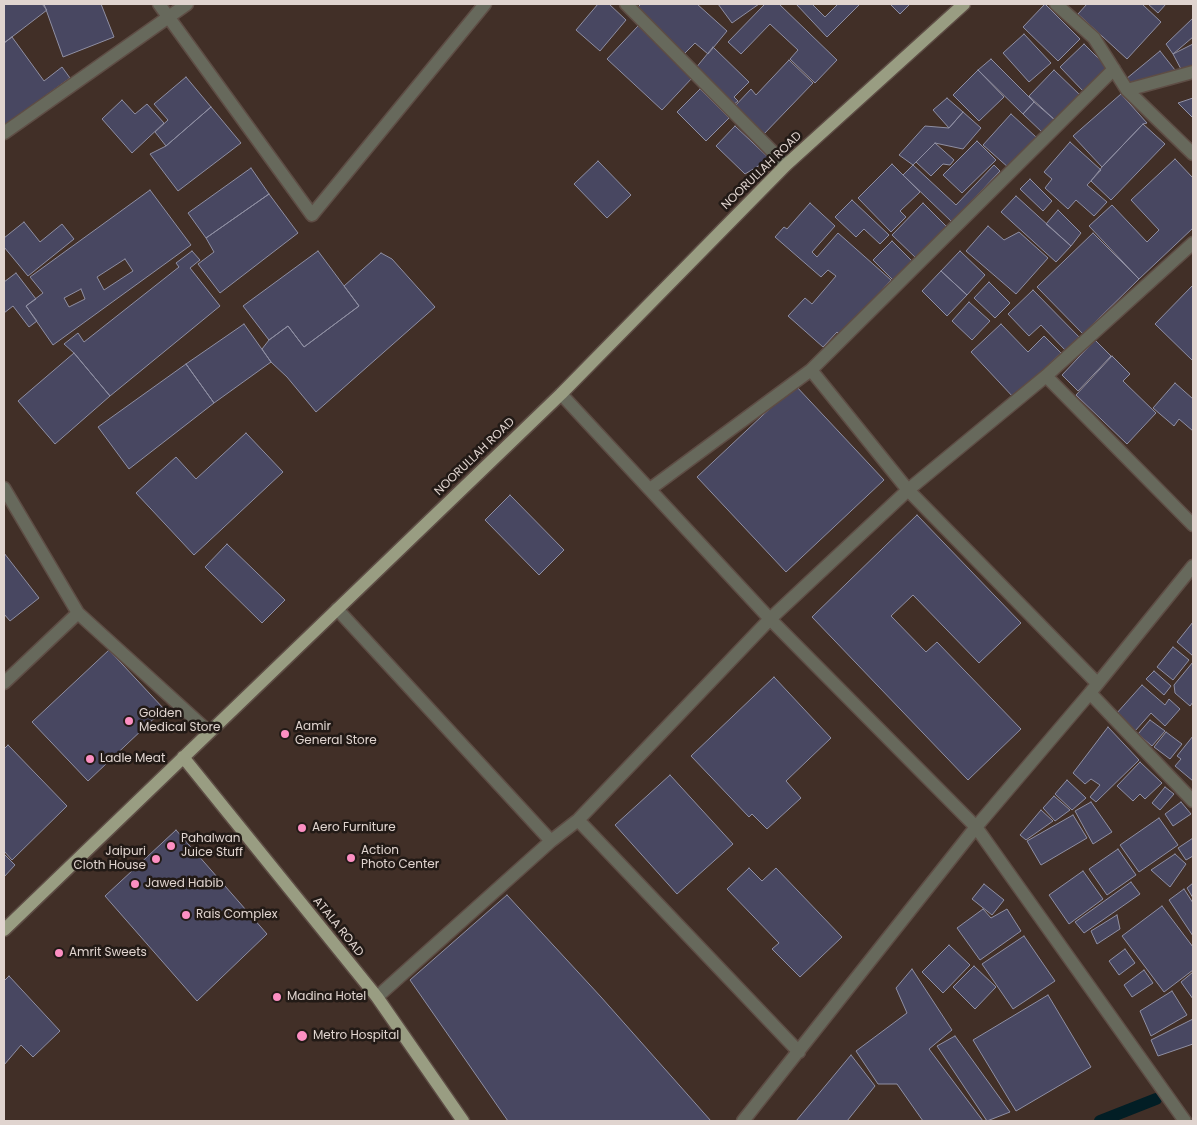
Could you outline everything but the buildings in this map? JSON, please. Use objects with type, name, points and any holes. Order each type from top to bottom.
[{"type":"main road","name":"NOORULLAH ROAD","points":[[4,930],[561,394],[786,165],[964,4]]},
{"type":"main road","name":"ATALA ROAD","points":[[184,757],[377,997],[463,1121]]},
{"type":"street","points":[[159,4],[312,215],[485,4]]},
{"type":"street","points":[[4,133],[187,4]]},
{"type":"street","points":[[626,4],[786,165]]},
{"type":"street","points":[[1056,4],[1094,38],[1128,90],[1193,154]]},
{"type":"street","points":[[650,490],[811,370],[1114,68]]},
{"type":"street","points":[[1128,90],[1193,72]]},
{"type":"street","points":[[377,997],[551,841],[578,820],[770,619],[908,490],[1046,376],[1193,243]]},
{"type":"street","points":[[811,370],[908,490],[1094,688],[1193,801]]},
{"type":"street","points":[[1046,376],[1193,525]]},
{"type":"street","points":[[561,394],[770,619],[976,827],[1185,1121]]},
{"type":"street","points":[[4,488],[78,613],[209,732]]},
{"type":"street","points":[[743,1121],[976,827],[1094,688],[1193,566]]},
{"type":"street","points":[[337,609],[551,841]]},
{"type":"street","points":[[4,684],[78,613]]},
{"type":"street","points":[[578,820],[799,1052]]},
{"type":"waterway","points":[[1100,1121],[1156,1099]]},
{"type":"place","name":"Golden Medical Store","points":[[129,721]]},
{"type":"place","name":"Aamir General Store","points":[[285,734]]},
{"type":"place","name":"Ladle Meat","points":[[90,759]]},
{"type":"place","name":"Aero Furniture","points":[[302,828]]},
{"type":"place","name":"Pahalwan Juice Stuff","points":[[171,846]]},
{"type":"place","name":"Action Photo Center","points":[[351,858]]},
{"type":"place","name":"Jaipuri Cloth House","points":[[156,859]]},
{"type":"place","name":"Jawed Habib","points":[[135,884]]},
{"type":"place","name":"Rais Complex","points":[[186,915]]},
{"type":"place","name":"Amrit Sweets","points":[[59,953]]},
{"type":"place","name":"Madina Hotel","points":[[277,997]]},
{"type":"place","name":"Metro Hospital","points":[[302,1036]]}]
